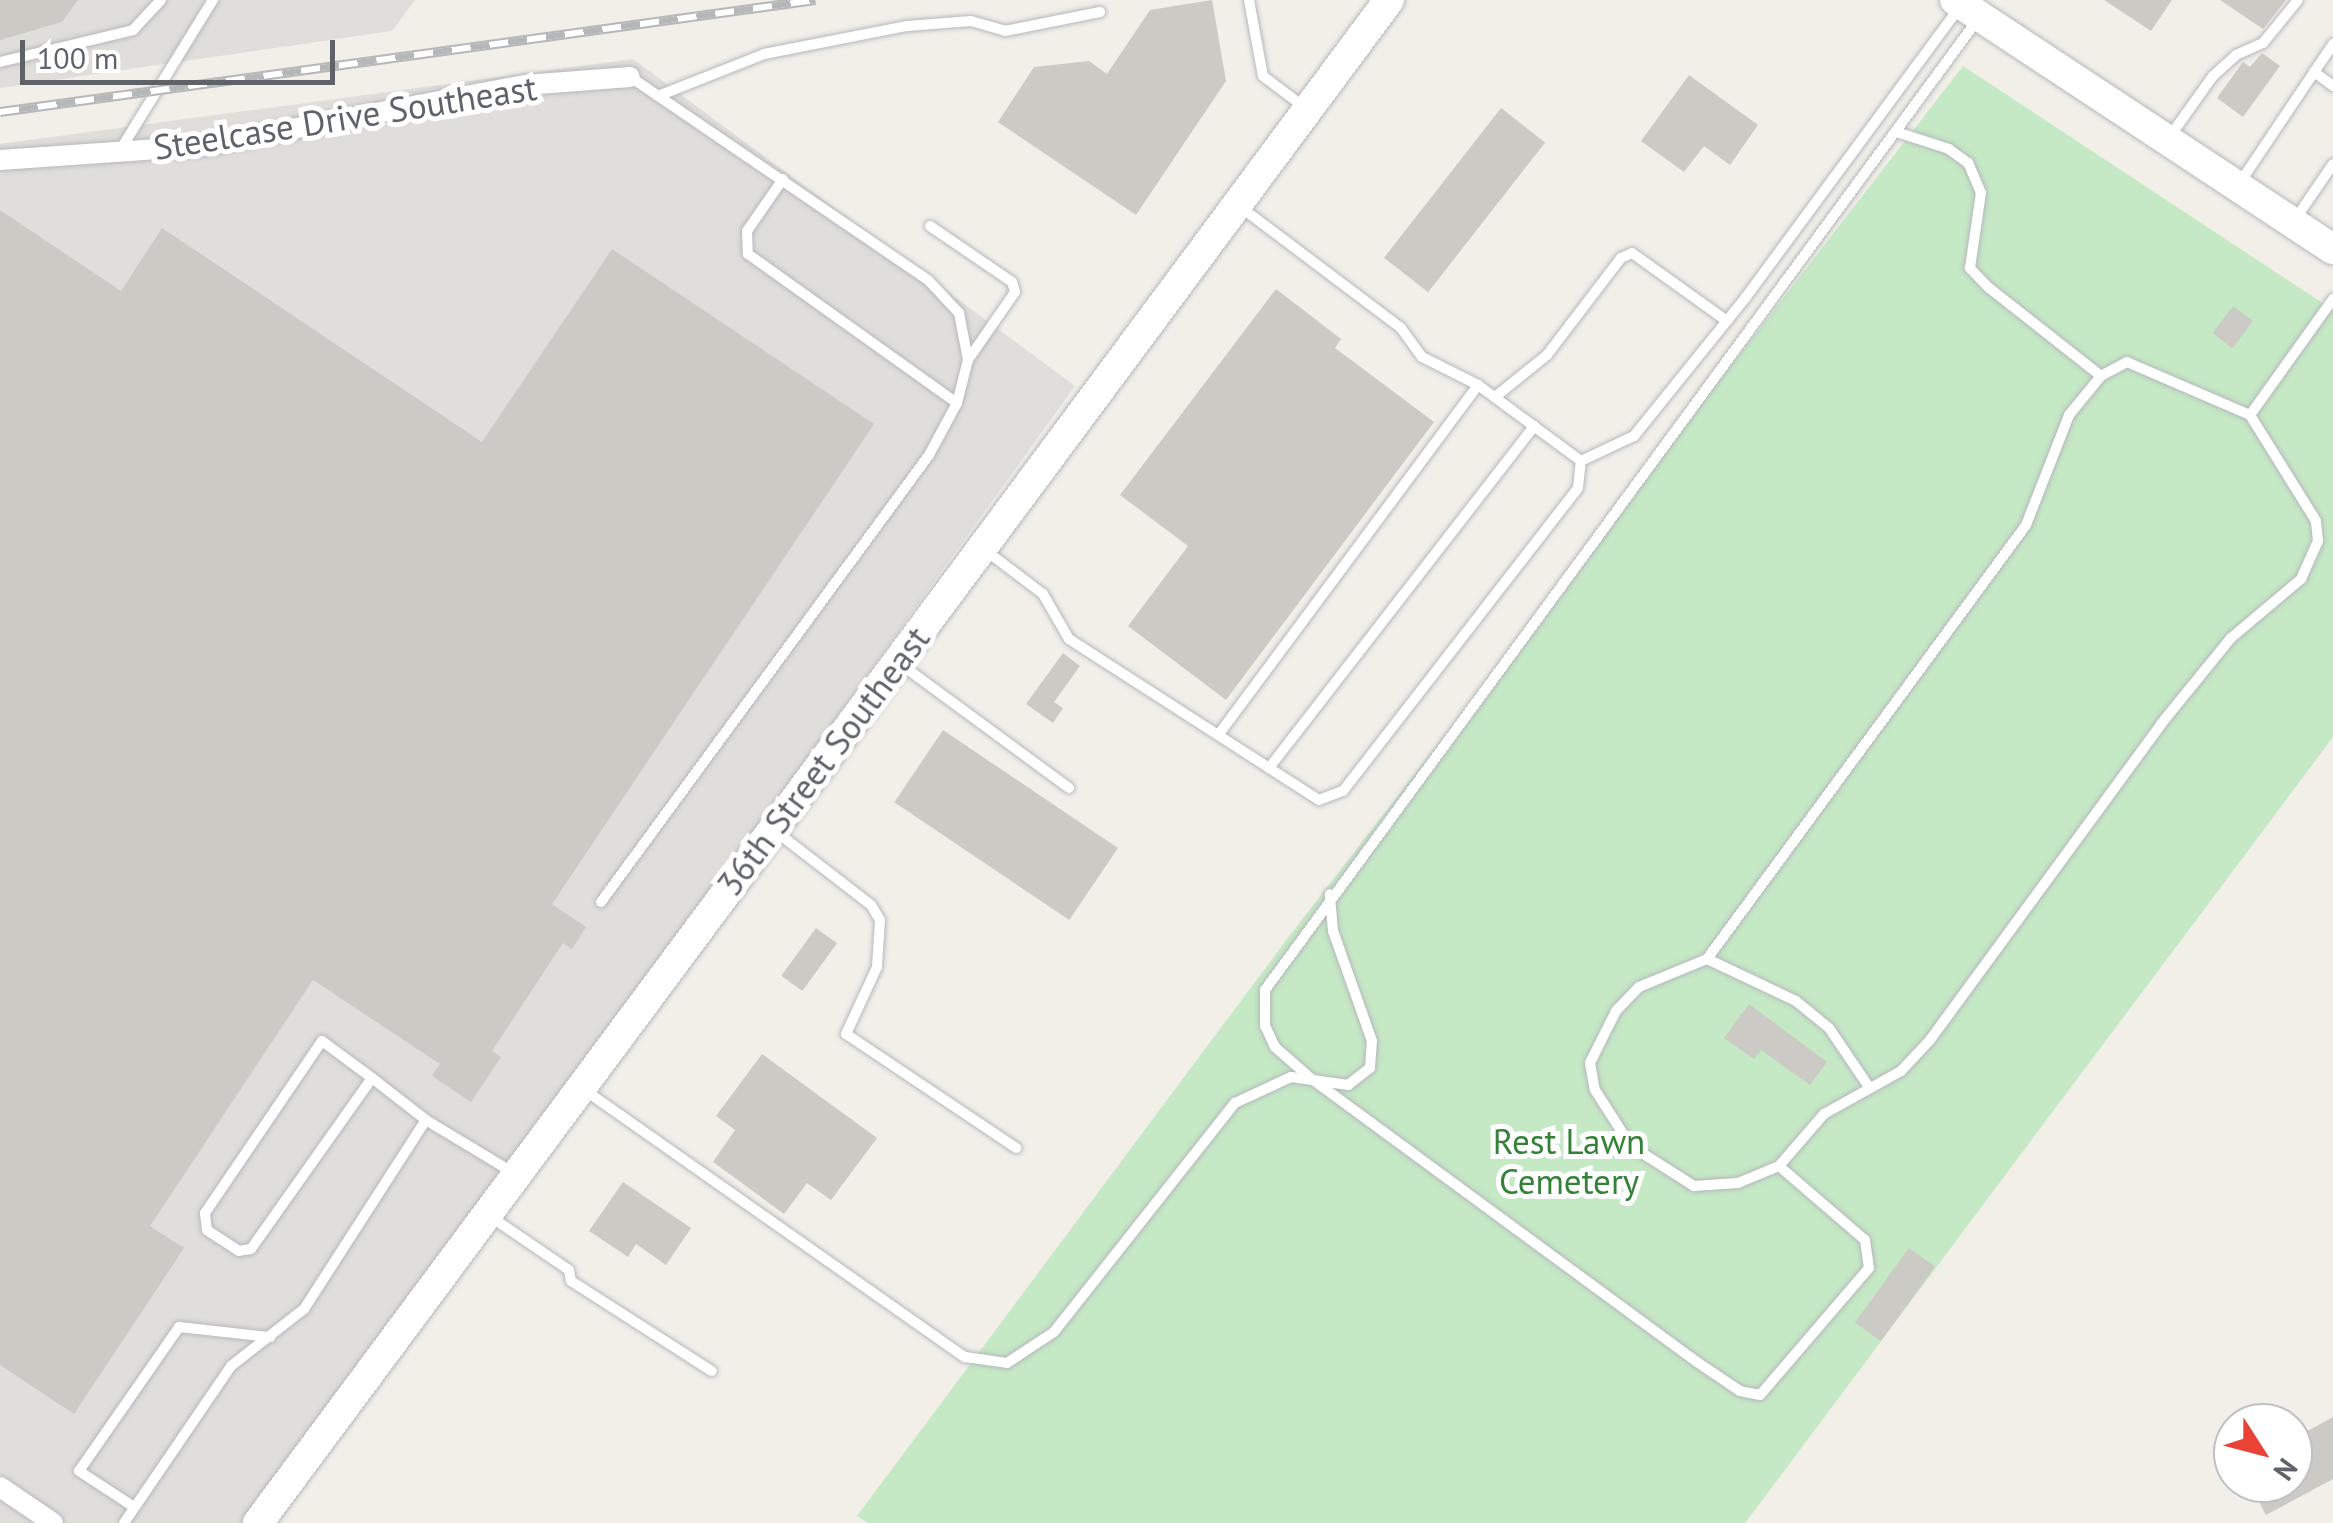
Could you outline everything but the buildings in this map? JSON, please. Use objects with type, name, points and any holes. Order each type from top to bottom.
[{"type":"street","name":"36th Street Southeast","points":[[258,1523],[1389,0]]},
{"type":"street","points":[[1966,6],[2333,249]]},
{"type":"street","name":"Steelcase Drive Southeast","points":[[0,160],[202,146],[525,85],[630,77]]},
{"type":"street","points":[[0,1486],[53,1523]]},
{"type":"lane","points":[[0,62],[133,30],[161,0]]},
{"type":"lane","points":[[119,152],[213,0]]},
{"type":"lane","points":[[1249,0],[1263,76],[1309,111]]},
{"type":"lane","points":[[2168,140],[2213,76],[2236,54],[2263,44],[2298,0]]},
{"type":"lane","points":[[1778,1166],[1865,1240],[1869,1268],[1760,1396],[1740,1392],[1307,1075],[1274,1047],[1265,1026],[1265,990],[1330,893],[1896,132],[1966,6]]},
{"type":"lane","points":[[1581,461],[1634,436],[1727,321],[1966,6]]},
{"type":"lane","points":[[658,96],[764,54],[906,26],[971,21],[1005,32],[1100,12]]},
{"type":"lane","points":[[2238,185],[2333,44]]},
{"type":"lane","points":[[2314,72],[2333,86]]},
{"type":"lane","points":[[630,77],[928,280],[959,312],[968,360]]},
{"type":"lane","points":[[1896,132],[1949,149],[1968,163],[1982,193],[1970,268],[2101,376]]},
{"type":"lane","points":[[2293,222],[2333,164]]},
{"type":"lane","points":[[783,179],[746,231],[748,254],[958,403]]},
{"type":"lane","points":[[1239,206],[1402,328],[1422,357],[1478,385],[1581,461]]},
{"type":"lane","points":[[600,902],[929,455],[958,403],[968,360],[1015,292],[1012,282],[930,226]]},
{"type":"lane","points":[[1495,397],[1547,356],[1621,258],[1632,254],[1727,321]]},
{"type":"lane","points":[[2250,415],[2333,299]]},
{"type":"lane","points":[[2127,362],[2250,415],[2316,521],[2318,541],[2302,579],[2231,638],[2161,724],[1930,1040],[1901,1072],[1824,1114],[1778,1166],[1738,1183],[1694,1186],[1631,1146],[1596,1090],[1590,1064],[1616,1011],[1638,986],[1708,959],[2026,525],[2069,415],[2101,376],[2127,362]]},
{"type":"lane","points":[[1219,734],[1478,385]]},
{"type":"lane","points":[[1269,768],[1534,426]]},
{"type":"lane","points":[[983,548],[1043,594],[1069,638],[1319,800],[1343,791],[1578,488],[1581,461]]},
{"type":"lane","points":[[898,662],[1069,788]]},
{"type":"lane","points":[[774,829],[872,905],[880,920],[877,967],[846,1034],[1016,1148]]},
{"type":"lane","points":[[580,1087],[862,1290],[984,1365],[1033,1351],[1054,1332],[1235,1103],[1266,1084],[1307,1075],[1348,1085],[1361,1080],[1374,1056],[1333,931],[1330,893]]},
{"type":"lane","points":[[1708,959],[1796,1000],[1829,1028],[1869,1087]]},
{"type":"lane","points":[[372,1078],[251,1249],[238,1250],[207,1230],[206,1213],[322,1041],[372,1078],[426,1120],[515,1174]]},
{"type":"lane","points":[[124,1523],[231,1366],[304,1308],[426,1120]]},
{"type":"lane","points":[[486,1214],[569,1270],[571,1280],[712,1371]]},
{"type":"lane","points":[[134,1507],[79,1471],[179,1327],[271,1337]]},
{"type":"shaded area","points":[[0,0],[415,0],[392,31],[0,88]]},
{"type":"shaded area","points":[[633,59],[1075,386],[256,1523],[0,1523],[0,144]]},
{"type":"green space","name":"Rest Lawn Cemetery","points":[[1963,66],[2333,310],[2333,737],[1745,1523],[868,1523],[857,1516],[1287,939]]},
{"type":"railway","points":[[0,112],[815,0]]}]
